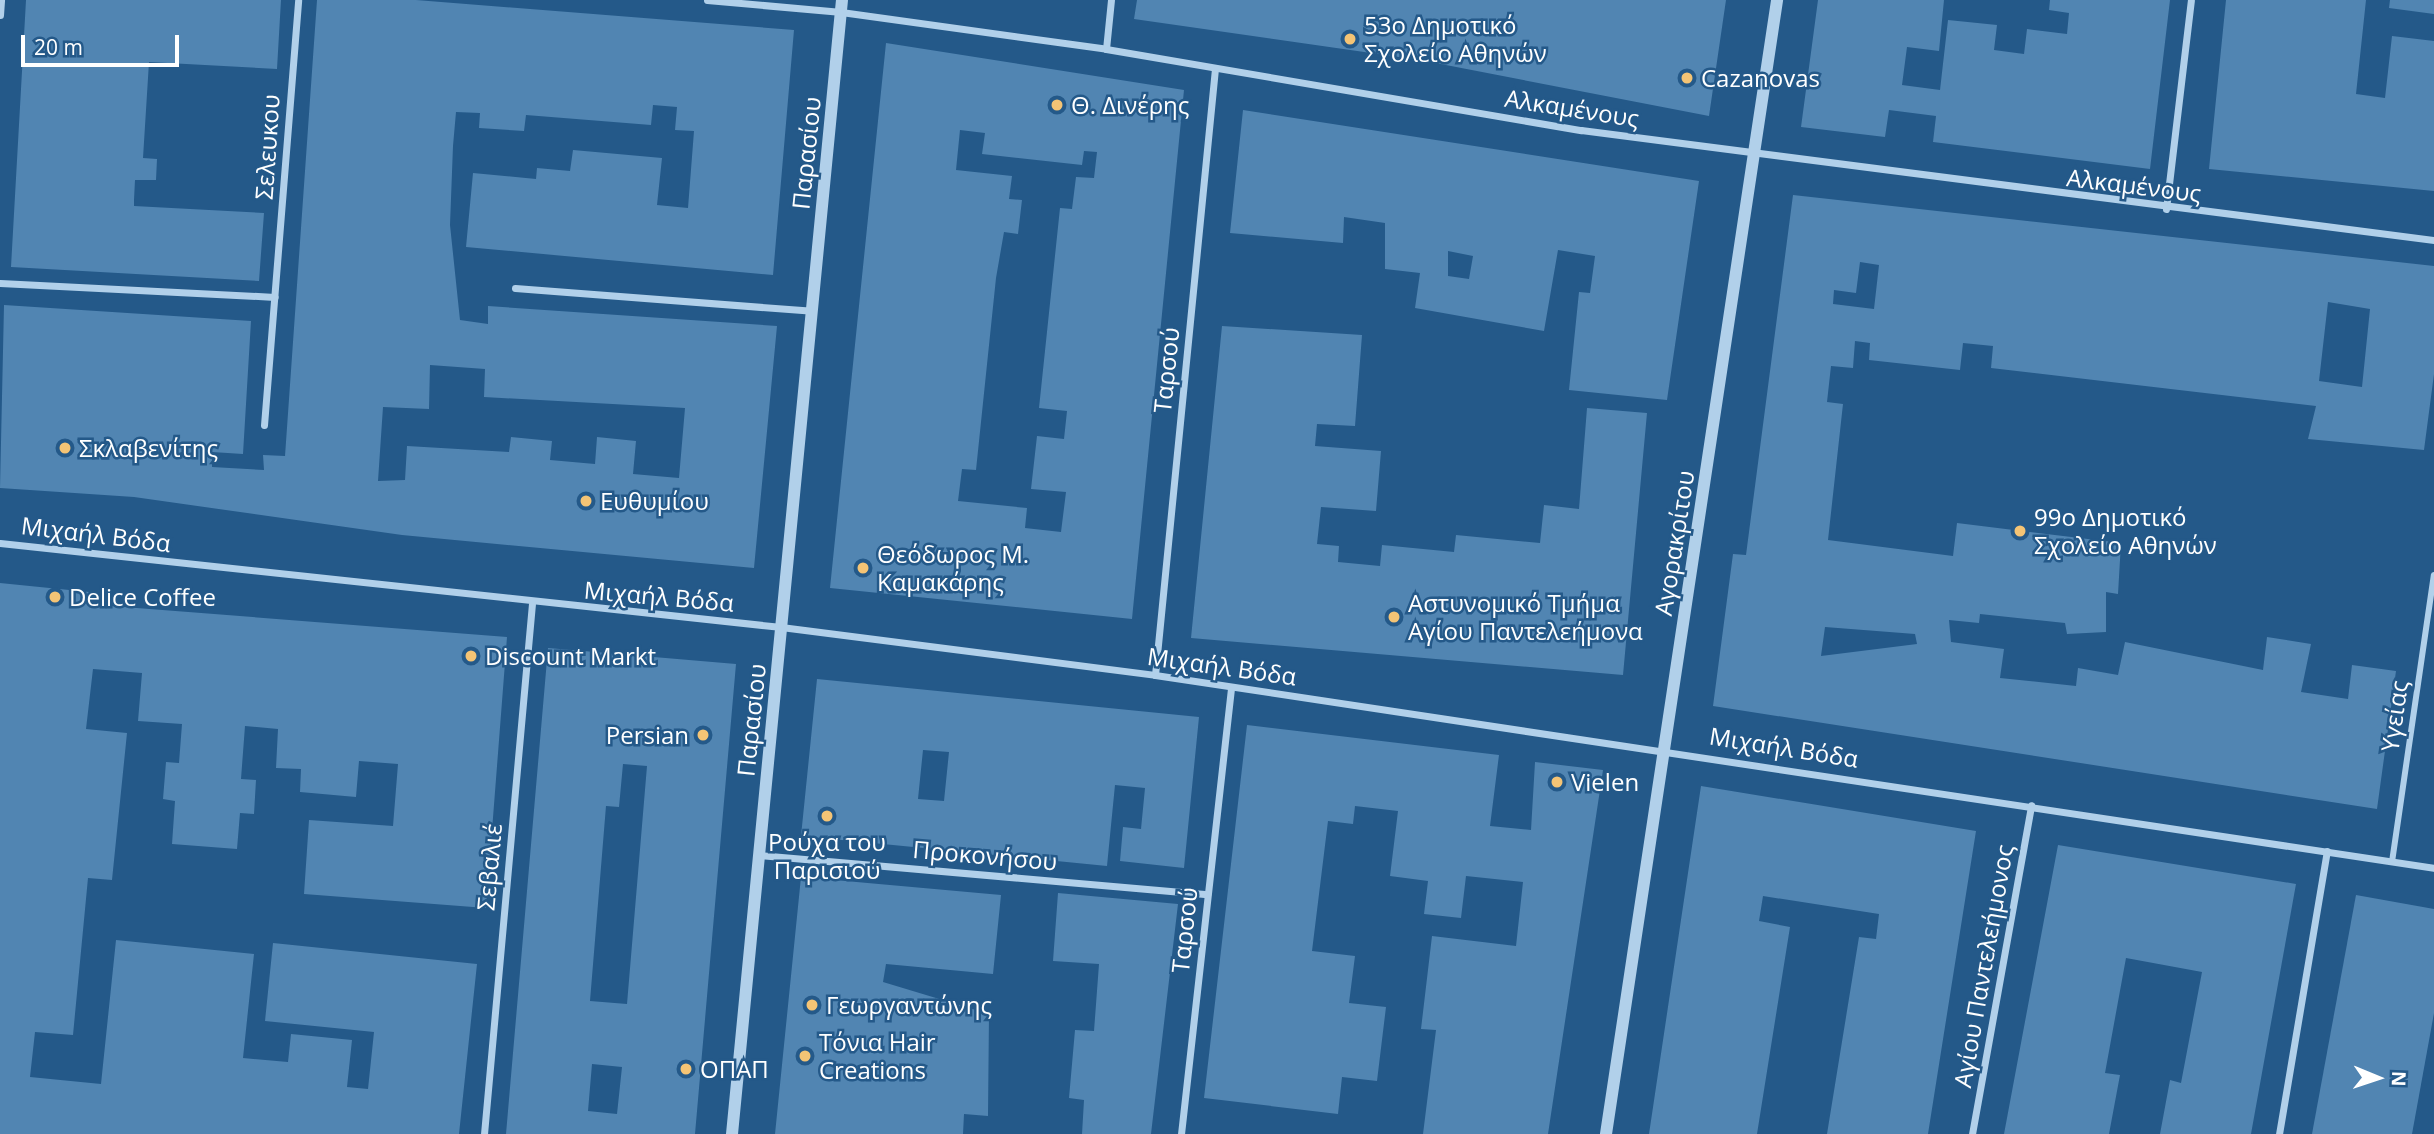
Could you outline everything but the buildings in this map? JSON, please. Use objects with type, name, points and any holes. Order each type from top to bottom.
[{"type":"street","points":[[0,15],[1,0]]},
{"type":"street","name":"Σελευκου","points":[[264,425],[298,0]]},
{"type":"street","name":"Αλκαμένους","points":[[707,0],[841,6],[1754,153],[2166,209],[2434,240]]},
{"type":"street","points":[[1106,49],[1111,0]]},
{"type":"street","name":"Αγορακρίτου","points":[[1606,1134],[1777,0]]},
{"type":"street","points":[[2166,209],[2191,0]]},
{"type":"street","name":"Παρασίου","points":[[732,1134],[841,6]]},
{"type":"street","name":"Ταρσού","points":[[1155,675],[1215,68]]},
{"type":"street","points":[[0,283],[275,297]]},
{"type":"street","points":[[515,288],[812,310]]},
{"type":"street","name":"Μιχαήλ Βόδα","points":[[0,543],[532,604],[781,627],[1155,675],[1664,748],[2434,868]]},
{"type":"street","name":"Υγείας","points":[[2392,862],[2434,575]]},
{"type":"street","name":"Σεβαλιέ","points":[[484,1134],[532,604]]},
{"type":"street","name":"Ταρσού","points":[[1181,1134],[1231,688]]},
{"type":"street","name":"Αγίου Παντελεήμονος","points":[[1972,1134],[2031,806]]},
{"type":"street","points":[[2279,1134],[2328,851]]},
{"type":"street","name":"Προκονήσου","points":[[759,855],[1207,894]]},
{"type":"place","name":"53ο Δημοτικό Σχολείο Αθηνών","points":[[1350,39]]},
{"type":"place","name":"Cazanovas","points":[[1687,78]]},
{"type":"place","name":"Θ. Δινέρης","points":[[1057,105]]},
{"type":"place","name":"Σκλαβενίτης","points":[[65,448]]},
{"type":"place","name":"Ευθυμίου","points":[[586,501]]},
{"type":"place","name":"99ο Δημοτικό Σχολείο Αθηνών","points":[[2020,531]]},
{"type":"place","name":"Θεόδωρος Μ. Καμακάρης","points":[[863,568]]},
{"type":"place","name":"Delice Coffee","points":[[55,597]]},
{"type":"place","name":"Αστυνομικό Τμήμα Αγίου Παντελεήμονα","points":[[1394,617]]},
{"type":"place","name":"Discount Markt","points":[[471,656]]},
{"type":"place","name":"Persian","points":[[703,735]]},
{"type":"place","name":"Vielen","points":[[1557,782]]},
{"type":"place","name":"Ρούχα του Παρισιού","points":[[827,816]]},
{"type":"place","name":"Γεωργαντώνης","points":[[812,1005]]},
{"type":"place","name":"Τόνια Hair Creations","points":[[805,1056]]},
{"type":"place","name":"ΟΠΑΠ","points":[[686,1069]]}]
